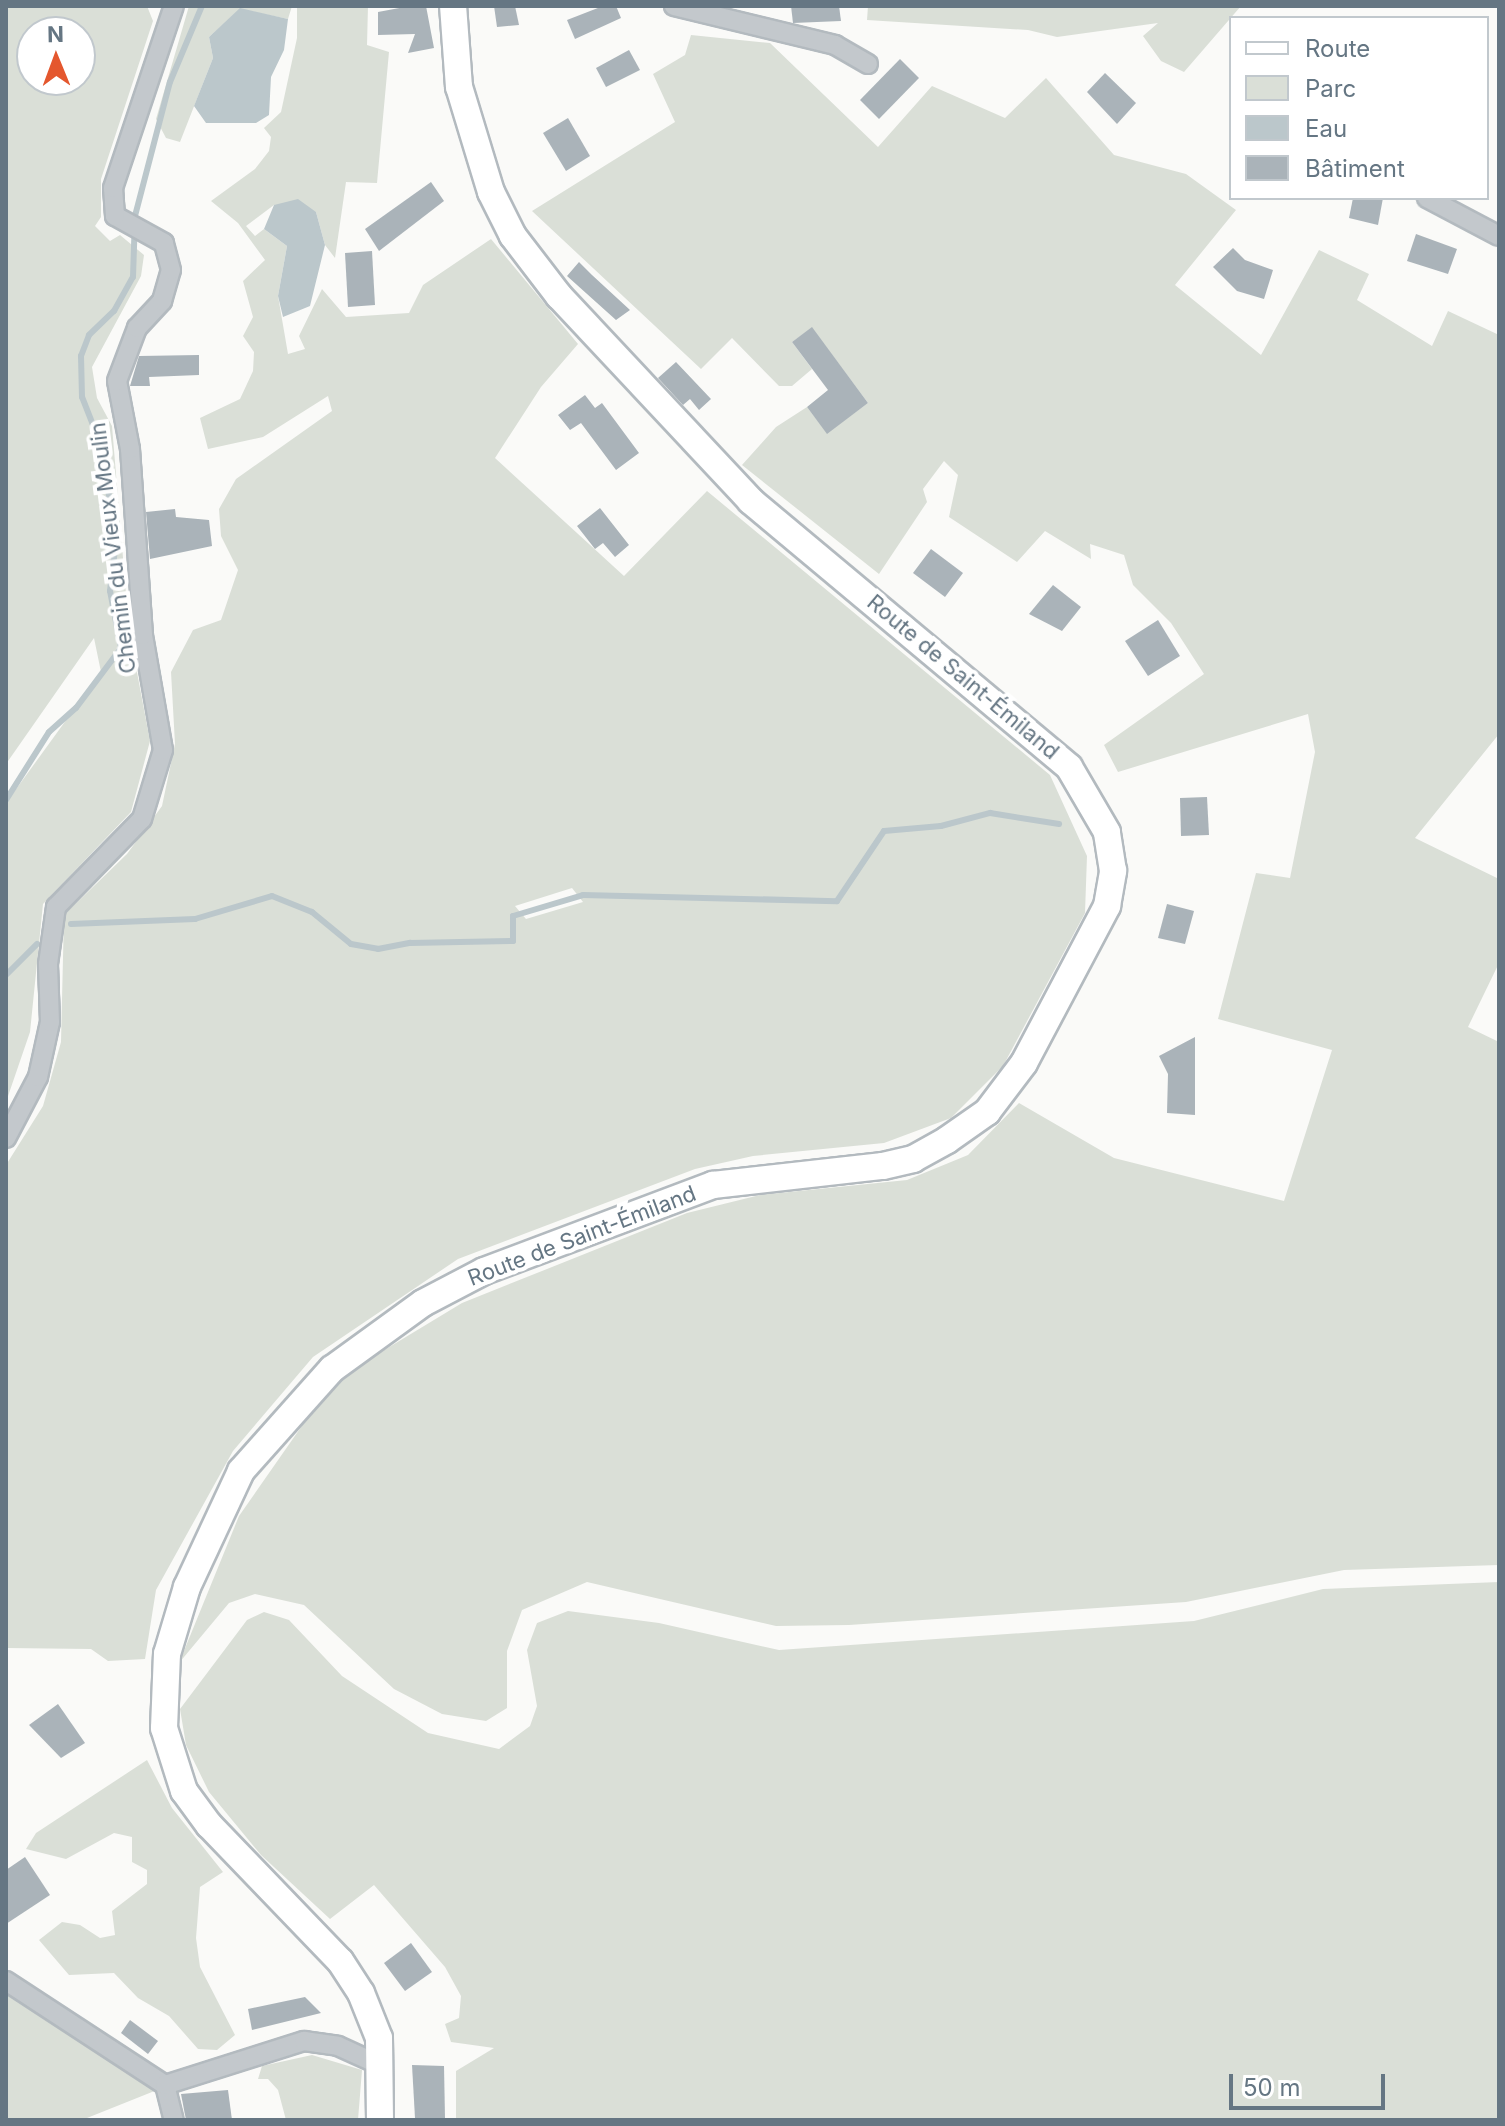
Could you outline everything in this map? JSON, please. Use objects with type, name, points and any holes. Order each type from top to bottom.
[{"type":"main road","name":"Route de Saint-Émiland","points":[[380,2120],[382,2066],[379,2038],[361,1993],[340,1961],[209,1825],[184,1791],[171,1758],[162,1702],[167,1654],[193,1573],[241,1471],[332,1369],[423,1303],[484,1271],[713,1185],[883,1166],[913,1159],[947,1140],[987,1112],[1024,1063],[1107,906],[1113,871],[1107,832],[1069,767],[751,501],[549,284],[513,236],[469,133],[459,87],[453,6]]},
{"type":"street","name":"Chemin du Vieux Moulin","points":[[6,1138],[38,1077],[50,1022],[48,964],[56,907],[142,819],[163,750],[143,635],[130,449],[117,381],[137,328],[162,301],[171,270],[164,243],[122,223],[114,209],[117,169],[134,133],[174,6]]},
{"type":"street","points":[[674,6],[835,45],[868,64]]},
{"type":"street","points":[[1431,200],[1499,236]]},
{"type":"street","points":[[6,1981],[165,2085],[174,2120]]},
{"type":"street","points":[[165,2085],[304,2041],[338,2046],[382,2066]]},
{"type":"green space","points":[[6,6],[147,6],[153,21],[101,179],[101,217],[95,226],[110,241],[120,235],[144,255],[141,276],[92,367],[97,398],[112,426],[129,630],[150,741],[131,812],[43,904],[30,1032],[6,1102],[6,803],[101,672],[94,638],[6,764]]},
{"type":"green space","points":[[189,6],[292,6],[288,19],[240,9],[209,37],[213,58],[180,142],[166,138],[156,119]]},
{"type":"green space","points":[[297,6],[368,6],[367,45],[389,52],[377,183],[346,182],[335,258],[325,245],[316,212],[274,205],[246,226],[255,236],[264,229],[287,246],[278,296],[288,354],[305,349],[299,336],[322,289],[346,317],[409,313],[423,285],[491,239],[578,344],[541,387],[495,458],[624,576],[707,491],[1050,775],[1087,856],[1085,913],[1003,1066],[951,1118],[884,1143],[753,1156],[695,1169],[458,1259],[313,1357],[233,1451],[156,1590],[145,1659],[108,1661],[91,1649],[6,1648],[6,1165],[43,1106],[61,1042],[64,915],[127,854],[162,806],[175,744],[171,672],[193,630],[221,620],[238,570],[221,536],[219,509],[236,479],[332,411],[328,396],[263,437],[208,449],[200,418],[240,399],[253,371],[254,352],[243,336],[253,317],[243,281],[265,260],[238,223],[211,201],[255,169],[269,151],[271,137],[264,128],[281,112],[297,38]],"holes":[[[572,888],[583,902],[526,919],[515,906]]]},
{"type":"green space","points":[[868,6],[1241,6],[1229,16],[1229,20],[1184,72],[1161,61],[1143,36],[1158,23],[1057,37],[1028,30],[867,20]]},
{"type":"green space","points":[[691,35],[770,43],[878,147],[932,86],[1005,118],[1046,78],[1114,155],[1186,174],[1236,210],[1175,285],[1261,355],[1319,250],[1369,274],[1357,300],[1432,346],[1448,311],[1499,335],[1499,734],[1415,838],[1499,879],[1499,963],[1468,1027],[1499,1042],[1499,1565],[1344,1570],[1186,1602],[849,1625],[776,1626],[587,1582],[522,1610],[507,1651],[507,1708],[486,1721],[442,1714],[394,1689],[304,1605],[255,1594],[229,1603],[179,1663],[239,1516],[313,1410],[348,1372],[462,1303],[687,1213],[760,1195],[907,1180],[968,1155],[1019,1103],[1114,1158],[1284,1201],[1332,1050],[1218,1019],[1256,873],[1290,878],[1315,752],[1308,714],[1118,772],[1104,745],[1204,674],[1171,623],[1133,585],[1124,555],[1090,544],[1091,559],[1045,531],[1017,562],[949,517],[958,475],[944,461],[923,489],[927,502],[879,574],[742,465],[776,427],[807,407],[827,433],[868,403],[812,328],[792,342],[812,369],[792,386],[779,386],[732,338],[701,369],[532,211],[675,122],[653,74],[685,55]]},
{"type":"green space","points":[[1499,1582],[1499,2120],[456,2120],[456,2071],[494,2048],[451,2042],[445,2024],[459,2018],[461,1996],[445,1967],[374,1885],[330,1919],[261,1855],[209,1792],[186,1745],[180,1709],[247,1620],[264,1612],[289,1620],[342,1676],[428,1733],[499,1749],[530,1726],[537,1706],[527,1650],[537,1623],[568,1611],[659,1623],[779,1650],[1194,1621],[1323,1589]]},
{"type":"green space","points":[[147,1760],[172,1808],[223,1872],[200,1887],[196,1938],[200,1967],[235,2035],[217,2050],[198,2049],[169,2016],[138,1998],[114,1973],[69,1975],[39,1940],[62,1922],[80,1925],[100,1938],[115,1935],[112,1911],[147,1884],[147,1870],[132,1862],[132,1837],[114,1833],[66,1859],[26,1849],[36,1833]]},
{"type":"green space","points":[[6,1992],[157,2090],[82,2120],[6,2120]]},
{"type":"green space","points":[[312,2055],[362,2070],[358,2120],[286,2120],[278,2090],[268,2079],[258,2079],[262,2066]]},
{"type":"water","points":[[240,8],[288,19],[284,50],[271,77],[269,115],[256,123],[206,123],[194,106],[213,58],[209,37]]},
{"type":"water","points":[[298,199],[316,212],[325,245],[310,306],[283,317],[278,296],[287,246],[264,229],[274,205]]},
{"type":"building","points":[[426,6],[434,48],[408,53],[415,34],[378,35],[378,12]]},
{"type":"building","points":[[494,6],[515,6],[519,25],[497,27]]},
{"type":"building","points":[[603,6],[616,6],[621,18],[575,39],[567,20]]},
{"type":"building","points":[[791,6],[839,6],[841,21],[793,23]]},
{"type":"building","points":[[629,50],[640,70],[606,87],[596,68]]},
{"type":"building","points":[[900,59],[919,78],[879,119],[860,100]]},
{"type":"building","points":[[1105,73],[1136,103],[1117,124],[1087,92]]},
{"type":"building","points":[[568,118],[590,156],[566,171],[543,133]]},
{"type":"building","points":[[431,182],[444,201],[379,251],[365,229]]},
{"type":"building","points":[[1353,200],[1383,200],[1378,225],[1349,218]]},
{"type":"building","points":[[1416,234],[1457,249],[1448,274],[1407,261]]},
{"type":"building","points":[[1233,248],[1245,260],[1273,270],[1264,299],[1237,291],[1213,267]]},
{"type":"building","points":[[372,251],[375,305],[348,307],[345,253]]},
{"type":"building","points":[[579,262],[630,310],[616,320],[567,276]]},
{"type":"building","points":[[812,327],[868,403],[827,434],[807,407],[828,390],[792,342]]},
{"type":"building","points":[[199,355],[199,375],[149,377],[150,386],[130,386],[139,356]]},
{"type":"building","points":[[676,362],[711,399],[699,410],[690,399],[683,405],[658,378]]},
{"type":"building","points":[[585,395],[595,408],[602,403],[639,453],[616,470],[581,423],[570,430],[558,415]]},
{"type":"building","points":[[600,508],[629,545],[615,557],[603,543],[595,549],[577,526]]},
{"type":"building","points":[[175,509],[176,517],[209,520],[212,546],[150,559],[146,512]]},
{"type":"building","points":[[931,549],[963,573],[945,597],[913,573]]},
{"type":"building","points":[[1053,585],[1081,607],[1062,631],[1029,614]]},
{"type":"building","points":[[1158,620],[1180,656],[1148,676],[1125,641]]},
{"type":"building","points":[[1207,797],[1209,835],[1181,836],[1180,798]]},
{"type":"building","points":[[1167,904],[1194,911],[1185,944],[1158,938]]},
{"type":"building","points":[[1195,1037],[1195,1115],[1167,1113],[1168,1074],[1159,1056]]},
{"type":"building","points":[[58,1704],[85,1743],[61,1758],[29,1725]]},
{"type":"building","points":[[25,1857],[50,1895],[6,1924],[6,1870]]},
{"type":"building","points":[[411,1943],[432,1972],[405,1991],[384,1963]]},
{"type":"building","points":[[305,1997],[321,2013],[252,2030],[248,2009]]},
{"type":"building","points":[[130,2020],[158,2041],[148,2054],[121,2033]]},
{"type":"building","points":[[412,2065],[444,2066],[445,2118],[415,2118]]},
{"type":"building","points":[[228,2090],[232,2120],[186,2120],[181,2094]]},
{"type":"waterway","points":[[6,800],[49,732],[76,708],[121,648],[110,591],[115,549],[104,453],[82,397],[81,356],[89,335],[114,311],[133,277],[135,216],[170,82],[202,6]]},
{"type":"waterway","points":[[71,924],[195,919],[272,896],[312,912],[351,944],[378,949],[410,943],[513,941],[513,916],[583,895],[837,901],[884,831],[941,826],[990,813],[1059,824]]},
{"type":"waterway","points":[[6,975],[37,944]]}]
